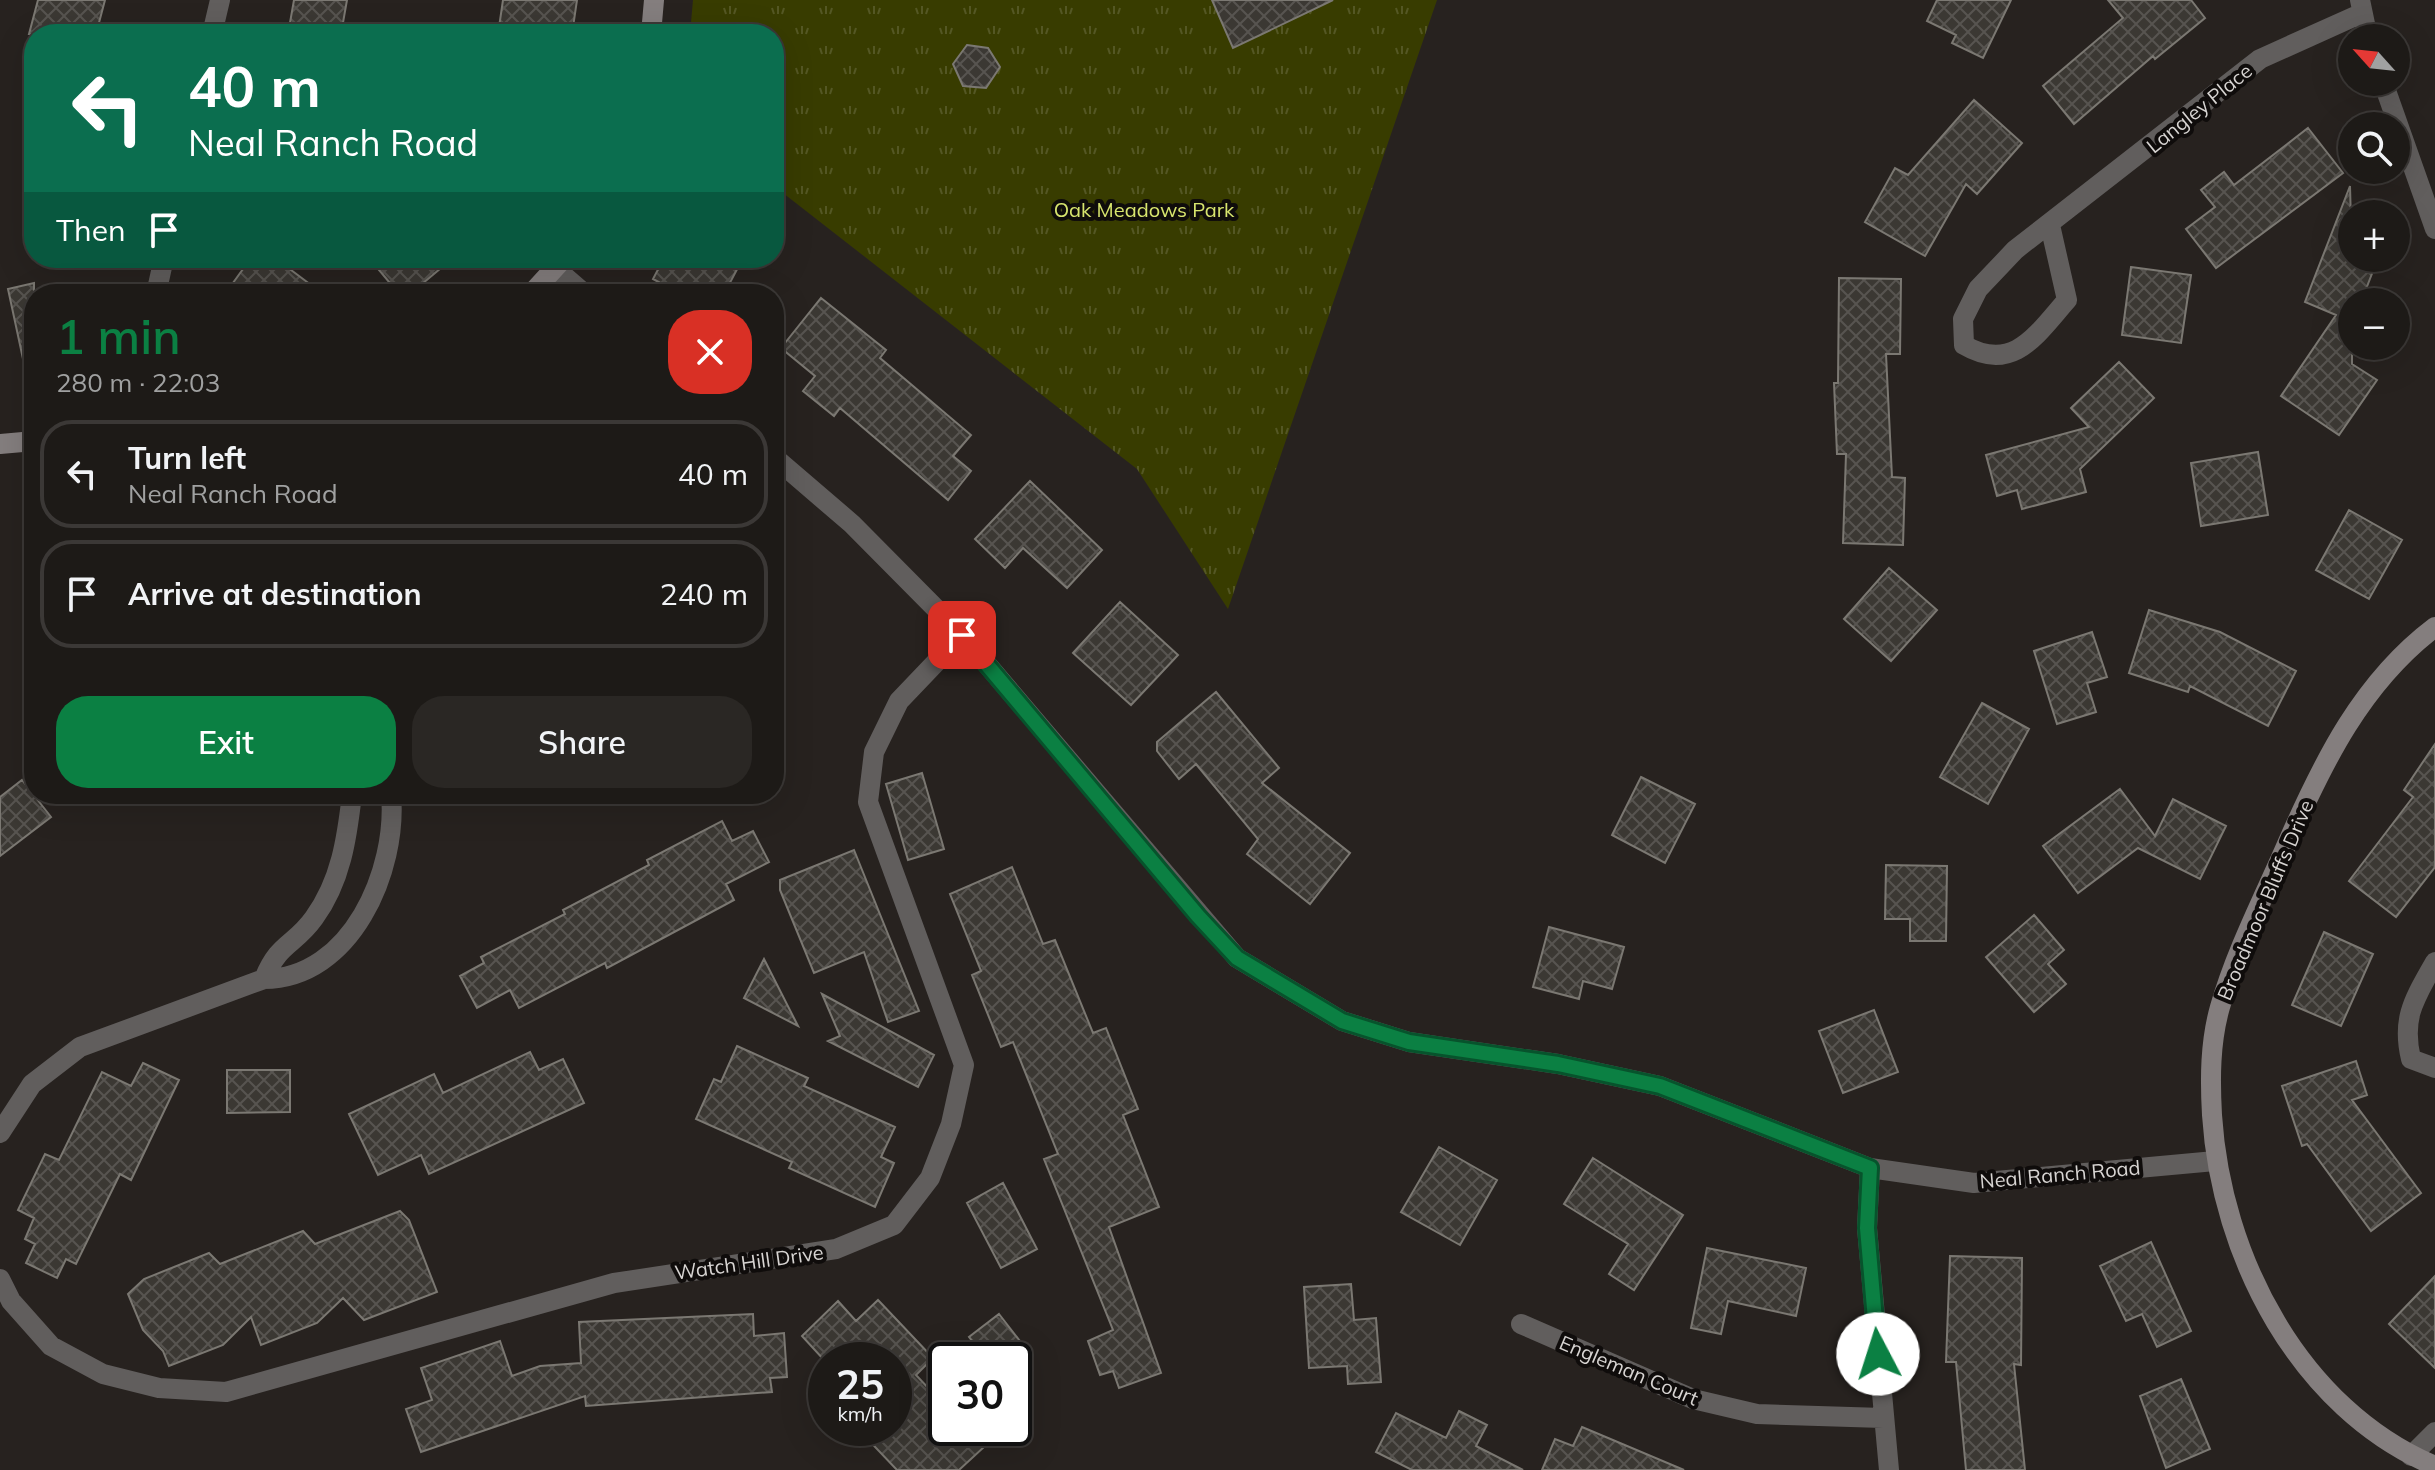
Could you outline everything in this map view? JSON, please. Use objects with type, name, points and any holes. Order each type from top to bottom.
[{"type":"street","points":[[214,24],[220,0]]},
{"type":"street","points":[[652,24],[654,0]]},
{"type":"street","name":"Langley Place","points":[[2050,225],[2067,300],[2027,344],[1999,358],[1981,355],[1964,345],[1963,319],[1978,289],[2015,250],[2260,59],[2360,7]]},
{"type":"street","points":[[2388,96],[2435,229]]},
{"type":"street","points":[[541,284],[556,268]]},
{"type":"street","points":[[563,268],[577,284]]},
{"type":"street","points":[[0,444],[24,442]]},
{"type":"street","name":"Neal Ranch Road","points":[[784,466],[852,524],[962,635],[1198,916],[1237,958],[1285,990],[1342,1021],[1409,1042],[1558,1064],[1660,1086],[1870,1168],[1974,1183],[2215,1161]]},
{"type":"street","name":"Broadmoor Bluffs Drive","points":[[2435,627],[2394,660],[2353,711],[2301,813],[2219,1008],[2210,1073],[2215,1161],[2244,1262],[2277,1323],[2307,1366],[2357,1418],[2411,1456],[2435,1466]]},
{"type":"street","name":"Watch Hill Drive","points":[[0,1279],[11,1301],[51,1346],[103,1374],[159,1388],[226,1392],[614,1283],[836,1249],[894,1225],[930,1178],[951,1124],[964,1065],[868,802],[874,752],[899,701],[962,635]]},
{"type":"street","points":[[264,979],[275,953],[313,920],[327,897],[343,854],[350,804]]},
{"type":"street","points":[[0,1133],[32,1084],[80,1047],[264,979],[287,979],[307,970],[344,942],[363,914],[384,862],[390,833],[391,804]]},
{"type":"street","points":[[2435,962],[2413,1002],[2405,1032],[2411,1059],[2435,1068]]},
{"type":"street","points":[[1870,1168],[1867,1228],[1889,1470]]},
{"type":"street","name":"Engleman Court","points":[[1521,1324],[1693,1399],[1757,1414],[1883,1418]]},
{"type":"street","points":[[2411,1456],[2435,1432]]},
{"type":"green space","name":"Oak Meadows Park","points":[[693,0],[1437,0],[1228,609],[1137,469],[784,194],[784,24],[691,24]]},
{"type":"building","points":[[38,0],[105,0],[99,24],[32,24]]},
{"type":"building","points":[[294,0],[347,0],[343,24],[290,24]]},
{"type":"building","points":[[503,0],[577,0],[573,24],[499,24]]},
{"type":"building","points":[[1212,0],[1333,0],[1233,48]]},
{"type":"building","points":[[1937,0],[2011,0],[1983,58],[1952,43],[1956,35],[1927,21]]},
{"type":"building","points":[[2108,0],[2191,0],[2205,18],[2155,59],[2153,56],[2074,124],[2043,86],[2123,18]]},
{"type":"building","points":[[967,45],[988,48],[1000,67],[986,88],[963,86],[953,64]]},
{"type":"building","points":[[1974,100],[2022,143],[1977,194],[1966,184],[1925,256],[1865,222],[1895,168],[1908,175]]},
{"type":"building","points":[[2308,128],[2338,167],[2338,177],[2216,268],[2186,229],[2215,207],[2201,190],[2224,172],[2234,185]]},
{"type":"building","points":[[2350,186],[2350,200],[2345,200]]},
{"type":"building","points":[[2338,217],[2338,272],[2373,272],[2366,288],[2338,288],[2338,360],[2352,360],[2352,364],[2377,380],[2339,435],[2281,396],[2336,315],[2305,302]]},
{"type":"building","points":[[2131,267],[2191,275],[2181,343],[2122,335]]},
{"type":"building","points":[[244,268],[288,268],[310,284],[232,284]]},
{"type":"building","points":[[377,268],[441,268],[422,284],[391,284]]},
{"type":"building","points":[[659,268],[738,268],[729,284],[662,284],[653,279]]},
{"type":"building","points":[[1839,278],[1901,279],[1900,354],[1886,354],[1892,477],[1905,478],[1903,545],[1843,543],[1846,454],[1837,454],[1834,383],[1838,383]]},
{"type":"building","points":[[24,285],[24,359],[23,359],[8,289]]},
{"type":"building","points":[[821,298],[886,350],[880,358],[971,435],[953,456],[971,471],[948,500],[840,408],[834,416],[803,391],[815,376],[784,350],[784,344]]},
{"type":"building","points":[[2119,362],[2154,398],[2080,469],[2086,492],[2022,509],[2017,490],[1997,496],[1986,455],[2089,427],[2071,408]]},
{"type":"building","points":[[2258,452],[2268,515],[2201,526],[2191,463]]},
{"type":"building","points":[[1030,481],[1102,550],[1067,588],[1023,548],[1005,568],[975,539]]},
{"type":"building","points":[[2349,510],[2402,540],[2369,599],[2316,570]]},
{"type":"building","points":[[1889,568],[1937,610],[1891,661],[1844,619]]},
{"type":"building","points":[[1120,602],[1178,655],[1131,705],[1073,653]]},
{"type":"building","points":[[2149,610],[2220,632],[2296,671],[2268,726],[2190,686],[2188,692],[2129,673]]},
{"type":"building","points":[[2092,632],[2107,677],[2087,683],[2096,712],[2057,724],[2034,651]]},
{"type":"building","points":[[1216,692],[1279,768],[1262,783],[1350,853],[1310,904],[1247,854],[1258,839],[1196,764],[1179,779],[1157,751],[1157,742]]},
{"type":"building","points":[[1982,703],[2029,729],[1988,804],[1940,777]]},
{"type":"building","points":[[2435,744],[2435,867],[2396,917],[2349,881],[2413,797],[2404,790]]},
{"type":"building","points":[[922,773],[944,849],[908,860],[886,784]]},
{"type":"building","points":[[1641,777],[1695,804],[1665,863],[1612,835]]},
{"type":"building","points":[[22,780],[24,804],[41,804],[51,817],[0,856],[0,797]]},
{"type":"building","points":[[2120,789],[2155,836],[2173,799],[2226,826],[2200,879],[2138,848],[2078,893],[2043,846]]},
{"type":"building","points":[[722,821],[732,841],[753,831],[769,862],[726,884],[734,900],[607,968],[605,963],[519,1008],[510,990],[477,1008],[460,976],[484,963],[481,957],[565,914],[563,910],[649,865],[647,860]]},
{"type":"building","points":[[854,850],[919,1011],[888,1022],[864,952],[814,973],[780,890],[780,880]]},
{"type":"building","points":[[1886,865],[1947,866],[1946,941],[1910,941],[1910,919],[1885,919]]},
{"type":"building","points":[[1012,867],[1043,944],[1055,940],[1093,1033],[1106,1028],[1138,1109],[1123,1115],[1159,1207],[1109,1227],[1161,1373],[1119,1388],[1113,1371],[1100,1375],[1088,1341],[1113,1330],[1044,1159],[1058,1154],[1013,1042],[1001,1047],[972,975],[981,971],[950,894]]},
{"type":"building","points":[[2034,915],[2064,950],[2048,964],[2066,984],[2034,1012],[1986,957]]},
{"type":"building","points":[[1549,927],[1624,947],[1612,989],[1583,981],[1579,999],[1533,987]]},
{"type":"building","points":[[2324,932],[2373,954],[2341,1026],[2292,1005]]},
{"type":"building","points":[[764,959],[798,1026],[744,998]]},
{"type":"building","points":[[822,994],[934,1055],[918,1087],[828,1041],[840,1036]]},
{"type":"building","points":[[1874,1010],[1898,1072],[1843,1093],[1819,1031]]},
{"type":"building","points":[[737,1046],[808,1078],[804,1086],[895,1127],[881,1157],[894,1163],[875,1207],[789,1168],[792,1162],[696,1119],[714,1079],[721,1082]]},
{"type":"building","points":[[530,1052],[539,1070],[563,1059],[584,1103],[429,1174],[421,1155],[378,1175],[349,1114],[434,1074],[443,1093]]},
{"type":"building","points":[[2356,1061],[2367,1095],[2352,1100],[2421,1193],[2371,1231],[2307,1144],[2302,1146],[2282,1086]]},
{"type":"building","points":[[143,1063],[179,1080],[131,1180],[120,1174],[76,1264],[66,1259],[57,1278],[26,1263],[35,1244],[25,1239],[34,1218],[18,1210],[45,1154],[59,1160],[102,1072],[131,1086]]},
{"type":"building","points":[[227,1070],[290,1070],[290,1112],[227,1113]]},
{"type":"building","points":[[1439,1147],[1497,1180],[1460,1245],[1401,1212]]},
{"type":"building","points":[[1593,1158],[1683,1215],[1634,1290],[1609,1274],[1628,1244],[1564,1204]]},
{"type":"building","points":[[1003,1183],[1037,1249],[1001,1268],[967,1203]]},
{"type":"building","points":[[400,1211],[409,1220],[437,1292],[364,1320],[343,1298],[317,1323],[261,1345],[251,1317],[223,1345],[169,1366],[163,1351],[143,1330],[128,1294],[144,1279],[209,1253],[220,1264],[303,1231],[315,1244]]},
{"type":"building","points":[[2151,1242],[2191,1331],[2157,1347],[2142,1314],[2126,1321],[2100,1266]]},
{"type":"building","points":[[1707,1248],[1806,1268],[1796,1316],[1728,1301],[1721,1334],[1691,1328]]},
{"type":"building","points":[[1950,1256],[2022,1258],[2021,1365],[2014,1364],[2025,1470],[1966,1470],[1956,1362],[1946,1362]]},
{"type":"building","points":[[2435,1276],[2435,1368],[2389,1324]]},
{"type":"building","points":[[1351,1284],[1354,1320],[1376,1318],[1381,1382],[1348,1384],[1347,1366],[1309,1368],[1304,1287]]},
{"type":"building","points":[[878,1300],[928,1353],[928,1363],[916,1375],[928,1388],[928,1446],[984,1447],[959,1470],[897,1470],[874,1446],[912,1446],[912,1342],[808,1343],[802,1336],[838,1301],[856,1321]]},
{"type":"building","points":[[753,1314],[754,1336],[784,1333],[787,1377],[770,1378],[772,1392],[586,1406],[585,1396],[421,1452],[406,1409],[432,1400],[421,1368],[500,1341],[512,1376],[540,1366],[581,1363],[579,1322]]},
{"type":"building","points":[[999,1314],[1021,1342],[973,1342],[969,1337]]},
{"type":"building","points":[[2181,1379],[2210,1449],[2166,1468],[2140,1396]]},
{"type":"building","points":[[1459,1411],[1487,1425],[1476,1446],[1523,1470],[1412,1470],[1376,1452],[1396,1413],[1446,1438]]},
{"type":"building","points":[[1582,1427],[1684,1470],[1542,1470],[1555,1439],[1573,1446]]},
{"type":"route","points":[[962,635],[1198,916],[1237,958],[1285,990],[1342,1021],[1409,1042],[1558,1064],[1660,1086],[1870,1168],[1867,1228],[1878,1354]]}]
